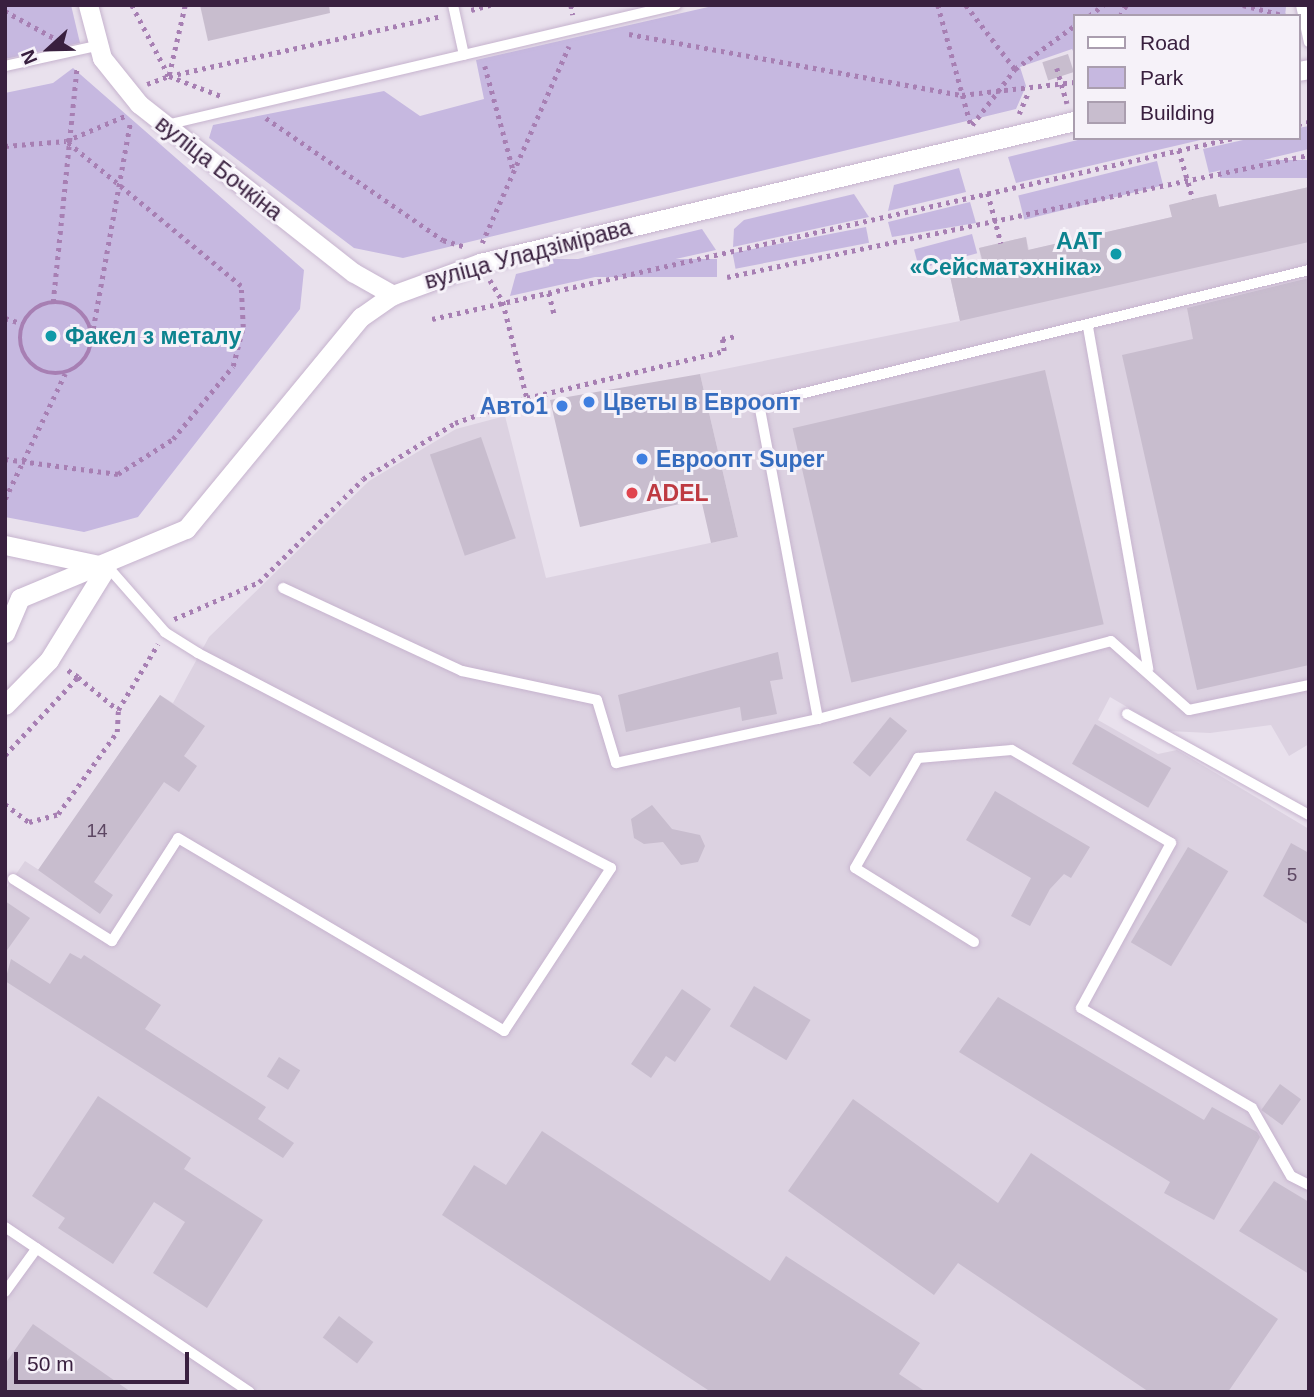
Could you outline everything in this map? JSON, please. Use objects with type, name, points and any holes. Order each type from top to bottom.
[{"type":"main road","name":"вуліца Бочкіна","points":[[88,5],[88,49],[164,125],[354,273],[393,295]]},
{"type":"main road","name":"вуліца Уладзімірава","points":[[5,633],[20,598],[56,578],[107,566],[166,541],[206,511],[322,362],[361,317],[393,295],[494,260],[1072,122]]},
{"type":"main road","points":[[5,545],[107,566],[49,660],[5,705]]},
{"type":"lane","points":[[164,125],[676,5]]},
{"type":"lane","points":[[1301,5],[1309,42]]},
{"type":"lane","points":[[454,9],[464,55]]},
{"type":"lane","points":[[5,66],[88,49]]},
{"type":"lane","points":[[818,719],[759,404],[1088,327],[1309,270]]},
{"type":"lane","points":[[1088,327],[1148,669]]},
{"type":"lane","points":[[13,878],[112,941],[178,838],[504,1031],[611,868],[165,632],[107,566]]},
{"type":"lane","points":[[283,588],[462,671],[597,700],[615,763],[818,719],[1111,641],[1148,669],[1189,710],[1309,685]]},
{"type":"lane","points":[[1126,714],[1309,814]]},
{"type":"lane","points":[[974,942],[855,868],[918,758],[1012,750],[1171,844],[1081,1008],[1252,1108],[1291,1176],[1309,1185]]},
{"type":"lane","points":[[5,1227],[250,1392]]},
{"type":"lane","points":[[5,1292],[37,1248]]},
{"type":"path","points":[[132,5],[169,76],[248,106],[443,240],[470,248],[481,244],[576,29]]},
{"type":"path","points":[[169,76],[185,5]]},
{"type":"path","points":[[146,84],[169,76],[454,9],[490,5]]},
{"type":"path","points":[[938,5],[971,125],[1015,69],[1072,27]]},
{"type":"path","points":[[966,5],[1015,69]]},
{"type":"path","points":[[1243,5],[1278,14]]},
{"type":"path","points":[[5,11],[88,49],[66,141],[53,302]]},
{"type":"path","points":[[615,32],[962,95],[1072,82]]},
{"type":"path","points":[[481,51],[513,170]]},
{"type":"path","points":[[1057,68],[1072,119]]},
{"type":"path","points":[[5,146],[66,141],[132,113],[89,353],[65,373],[5,499]]},
{"type":"path","points":[[432,319],[1224,140]]},
{"type":"path","points":[[5,459],[118,474],[173,439],[233,366],[243,327],[241,286],[119,191],[66,141]]},
{"type":"path","points":[[1179,150],[1193,199]]},
{"type":"path","points":[[727,277],[1189,184],[1309,155]]},
{"type":"path","points":[[988,193],[1002,243]]},
{"type":"path","points":[[486,272],[503,302],[527,398]]},
{"type":"path","points":[[549,293],[554,313]]},
{"type":"path","points":[[65,373],[44,372],[27,359],[23,324],[33,310],[53,302],[82,313],[92,332]]},
{"type":"path","points":[[5,318],[23,324]]},
{"type":"path","points":[[5,804],[29,822],[58,814],[117,732],[118,710],[177,614],[258,582],[363,479],[455,423],[527,398],[724,351],[722,339],[736,336]]},
{"type":"path","points":[[56,662],[118,710]]},
{"type":"path","points":[[5,755],[78,677]]},
{"type":"shaded area","points":[[1309,187],[1309,744],[1289,756],[1271,725],[1210,733],[1168,731],[1110,697],[1098,720],[1158,754],[1177,750],[1309,829],[1309,1392],[5,1392],[5,890],[25,861],[39,870],[160,695],[173,703],[209,637],[369,481],[456,429],[505,416],[546,578],[738,537],[700,374],[960,321],[948,267],[981,259],[979,248],[1026,237],[1029,250],[1172,217],[1169,205],[1216,194],[1219,207]]},
{"type":"green space","points":[[5,5],[71,5],[80,43],[5,59]]},
{"type":"green space","points":[[717,5],[1286,7],[1285,14],[1072,14],[1072,49],[1020,67],[1026,86],[1016,109],[403,258],[354,248],[209,138],[213,125],[384,91],[420,116],[484,99],[476,60]]},
{"type":"green space","points":[[73,68],[304,270],[300,309],[138,517],[84,532],[5,517],[5,93],[53,83]]},
{"type":"green space","points":[[1309,126],[1309,149],[1209,173],[1203,149],[1243,140],[1300,140],[1300,128]]},
{"type":"green space","points":[[1078,140],[1200,140],[1016,183],[1008,157]]},
{"type":"green space","points":[[1220,160],[1309,160],[1309,178],[1220,178]]},
{"type":"green space","points":[[1157,161],[1163,185],[1024,220],[1018,196]]},
{"type":"green space","points":[[959,168],[966,192],[888,211],[894,185]]},
{"type":"green space","points":[[854,194],[869,217],[733,247],[734,229],[744,220]]},
{"type":"green space","points":[[970,202],[976,223],[892,237],[888,222]]},
{"type":"green space","points":[[866,227],[869,243],[736,269],[732,253]]},
{"type":"green space","points":[[702,229],[716,250],[510,296],[516,274]]},
{"type":"green space","points":[[972,234],[977,253],[919,269],[914,250]]},
{"type":"green space","points":[[549,259],[717,259],[717,277],[549,277]]},
{"type":"building","points":[[200,5],[329,5],[330,13],[208,41]]},
{"type":"building","points":[[1068,54],[1072,73],[1048,80],[1042,62]]},
{"type":"building","name":"ААТ «Сейсматэхніка»","points":[[1309,187],[1309,242],[960,321],[948,267],[982,259],[979,248],[1026,237],[1028,250],[1172,217],[1169,205],[1193,199],[1216,194],[1219,207]]},
{"type":"building","points":[[1309,278],[1309,665],[1197,690],[1122,355],[1193,339],[1187,308]]},
{"type":"building","points":[[1045,370],[1104,624],[851,683],[793,428]]},
{"type":"building","name":"Евроопт Super","points":[[700,374],[738,537],[711,543],[701,499],[580,527],[550,400]]},
{"type":"building","points":[[481,437],[516,538],[465,556],[430,455]]},
{"type":"building","points":[[778,652],[783,679],[770,681],[777,714],[742,721],[740,707],[626,732],[618,695]]},
{"type":"building","points":[[160,695],[205,726],[184,756],[197,766],[179,792],[164,782],[94,882],[113,895],[100,914],[38,870]]},
{"type":"building","points":[[890,717],[907,731],[870,777],[853,763]]},
{"type":"building","points":[[1095,724],[1171,768],[1148,808],[1072,764]]},
{"type":"building","points":[[995,791],[1090,847],[1071,878],[1064,874],[1050,889],[1030,926],[1011,916],[1031,878],[966,840]]},
{"type":"building","points":[[652,805],[672,829],[700,835],[705,846],[698,862],[681,865],[663,842],[644,844],[634,838],[631,819]]},
{"type":"building","points":[[1291,843],[1309,853],[1309,925],[1263,896]]},
{"type":"building","points":[[1188,847],[1228,871],[1171,966],[1131,942]]},
{"type":"building","points":[[5,901],[30,918],[5,953]]},
{"type":"building","points":[[70,953],[81,959],[84,955],[161,1005],[145,1029],[266,1107],[258,1119],[294,1143],[283,1158],[5,981],[11,959],[50,984]]},
{"type":"building","points":[[754,986],[811,1020],[786,1060],[730,1026]]},
{"type":"building","points":[[682,989],[711,1009],[675,1062],[666,1056],[651,1078],[631,1064]]},
{"type":"building","points":[[998,997],[1204,1120],[1212,1107],[1257,1132],[1260,1137],[1214,1220],[1164,1193],[1170,1182],[959,1052]]},
{"type":"building","points":[[279,1057],[300,1070],[288,1090],[267,1077]]},
{"type":"building","points":[[1280,1084],[1301,1099],[1282,1125],[1261,1110]]},
{"type":"building","points":[[98,1096],[191,1158],[184,1169],[263,1220],[207,1308],[153,1273],[185,1222],[154,1202],[113,1264],[58,1228],[65,1218],[32,1196]]},
{"type":"building","points":[[853,1099],[998,1203],[1031,1153],[1278,1319],[1228,1392],[1149,1392],[958,1263],[934,1295],[788,1191]]},
{"type":"building","points":[[542,1131],[770,1281],[786,1256],[920,1343],[899,1374],[926,1392],[711,1392],[442,1215],[474,1165],[506,1185]]},
{"type":"building","points":[[1274,1181],[1309,1202],[1309,1274],[1239,1231]]},
{"type":"building","points":[[339,1316],[373,1342],[357,1363],[323,1338]]},
{"type":"building","points":[[33,1324],[131,1392],[5,1392],[5,1364]]},
{"type":"place","name":"ААТ «Сейсматэхніка»","points":[[1116,254]]},
{"type":"place","name":"Факел з металу","points":[[51,336]]},
{"type":"place","name":"Цветы в Евроопт","points":[[589,402]]},
{"type":"place","name":"Авто1","points":[[562,406]]},
{"type":"place","name":"Евроопт Super","points":[[642,459]]},
{"type":"place","name":"ADEL","points":[[632,493]]}]
